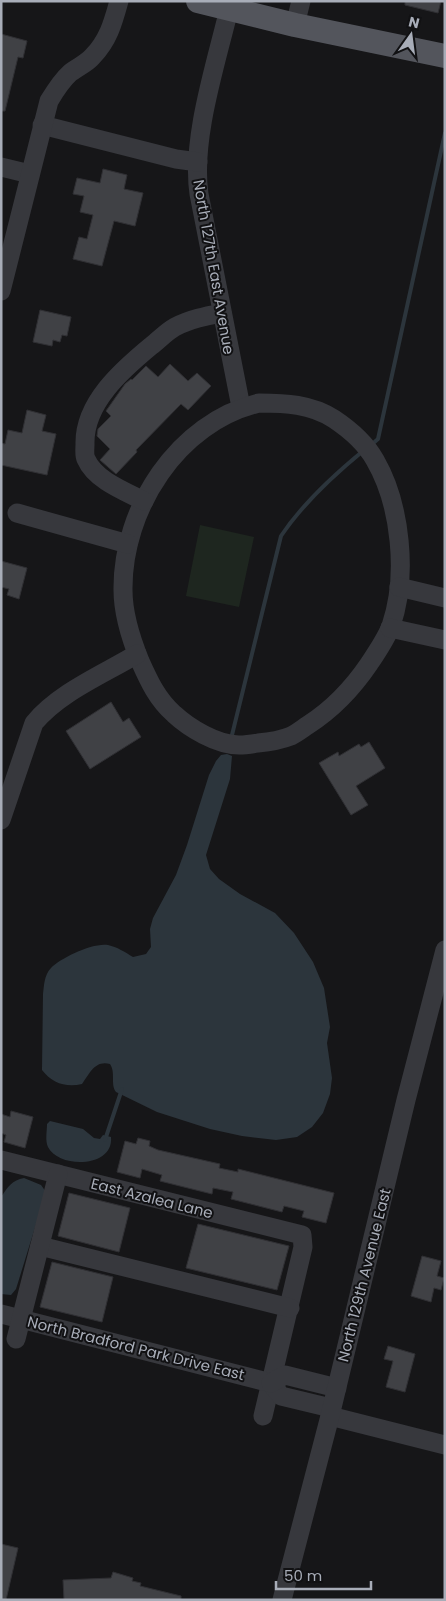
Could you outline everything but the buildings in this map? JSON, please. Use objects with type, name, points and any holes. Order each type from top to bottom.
[{"type":"main road","points":[[198,1],[295,25],[445,56]]},
{"type":"street","points":[[1,292],[49,101],[56,87],[70,73],[91,58],[109,34],[119,1]]},
{"type":"street","points":[[295,25],[301,1]]},
{"type":"street","name":"North 127th East Avenue","points":[[229,9],[202,120],[197,175],[199,194],[241,407]]},
{"type":"street","points":[[42,125],[176,159],[198,162]]},
{"type":"street","points":[[1,167],[30,174]]},
{"type":"street","points":[[144,501],[99,476],[91,467],[85,457],[84,435],[88,422],[96,403],[109,386],[172,328],[190,319],[222,312]]},
{"type":"street","points":[[286,402],[315,409],[333,418],[350,431],[361,443],[375,459],[392,498],[399,547],[399,587],[390,628],[358,680],[342,699],[319,718],[291,736],[269,742],[230,744],[208,737],[193,729],[174,714],[157,694],[149,682],[133,644],[123,590],[128,544],[144,501],[166,465],[200,431],[241,407],[259,403],[286,402]]},
{"type":"street","points":[[17,513],[128,544]]},
{"type":"street","points":[[399,587],[445,598]]},
{"type":"street","points":[[390,628],[445,640]]},
{"type":"street","points":[[1,820],[34,723],[44,711],[61,698],[137,654]]},
{"type":"street","name":"North 129th Avenue East","points":[[282,1600],[337,1388],[406,1100],[445,950]]},
{"type":"street","name":"East Azalea Lane","points":[[1,1160],[302,1235],[303,1247],[290,1308]]},
{"type":"street","points":[[16,1339],[58,1174]]},
{"type":"street","points":[[40,1246],[290,1308],[263,1416]]},
{"type":"street","name":"North Bradford Park Drive East","points":[[1,1314],[271,1383],[281,1396],[445,1445]]},
{"type":"street","name":"North Bradford Park Drive East","points":[[271,1383],[285,1375],[337,1388]]},
{"type":"shaded area","points":[[200,525],[254,537],[239,607],[186,596]]},
{"type":"shaded area","points":[[227,754],[232,756],[230,779],[206,855],[210,869],[219,879],[240,894],[275,913],[294,933],[313,962],[324,988],[330,1027],[327,1043],[332,1078],[330,1094],[323,1113],[312,1127],[297,1137],[276,1140],[242,1136],[210,1129],[157,1112],[116,1092],[113,1086],[113,1071],[110,1064],[100,1064],[90,1072],[82,1084],[76,1085],[65,1085],[55,1081],[42,1070],[43,994],[47,974],[55,964],[86,948],[94,946],[108,945],[133,957],[146,954],[151,947],[150,929],[153,918],[176,875],[209,775],[221,755]]},
{"type":"shaded area","points":[[50,1121],[83,1129],[94,1138],[100,1139],[103,1135],[111,1137],[110,1147],[104,1155],[95,1160],[74,1162],[63,1159],[54,1154],[47,1145],[47,1124]]},
{"type":"shaded area","points":[[24,1178],[41,1185],[46,1192],[16,1289],[11,1295],[1,1294],[1,1197],[13,1182]]},
{"type":"waterway","points":[[371,445],[378,439],[445,133]]},
{"type":"waterway","points":[[231,739],[281,536],[298,513],[319,491],[363,451]]},
{"type":"waterway","points":[[105,1140],[122,1089]]}]
